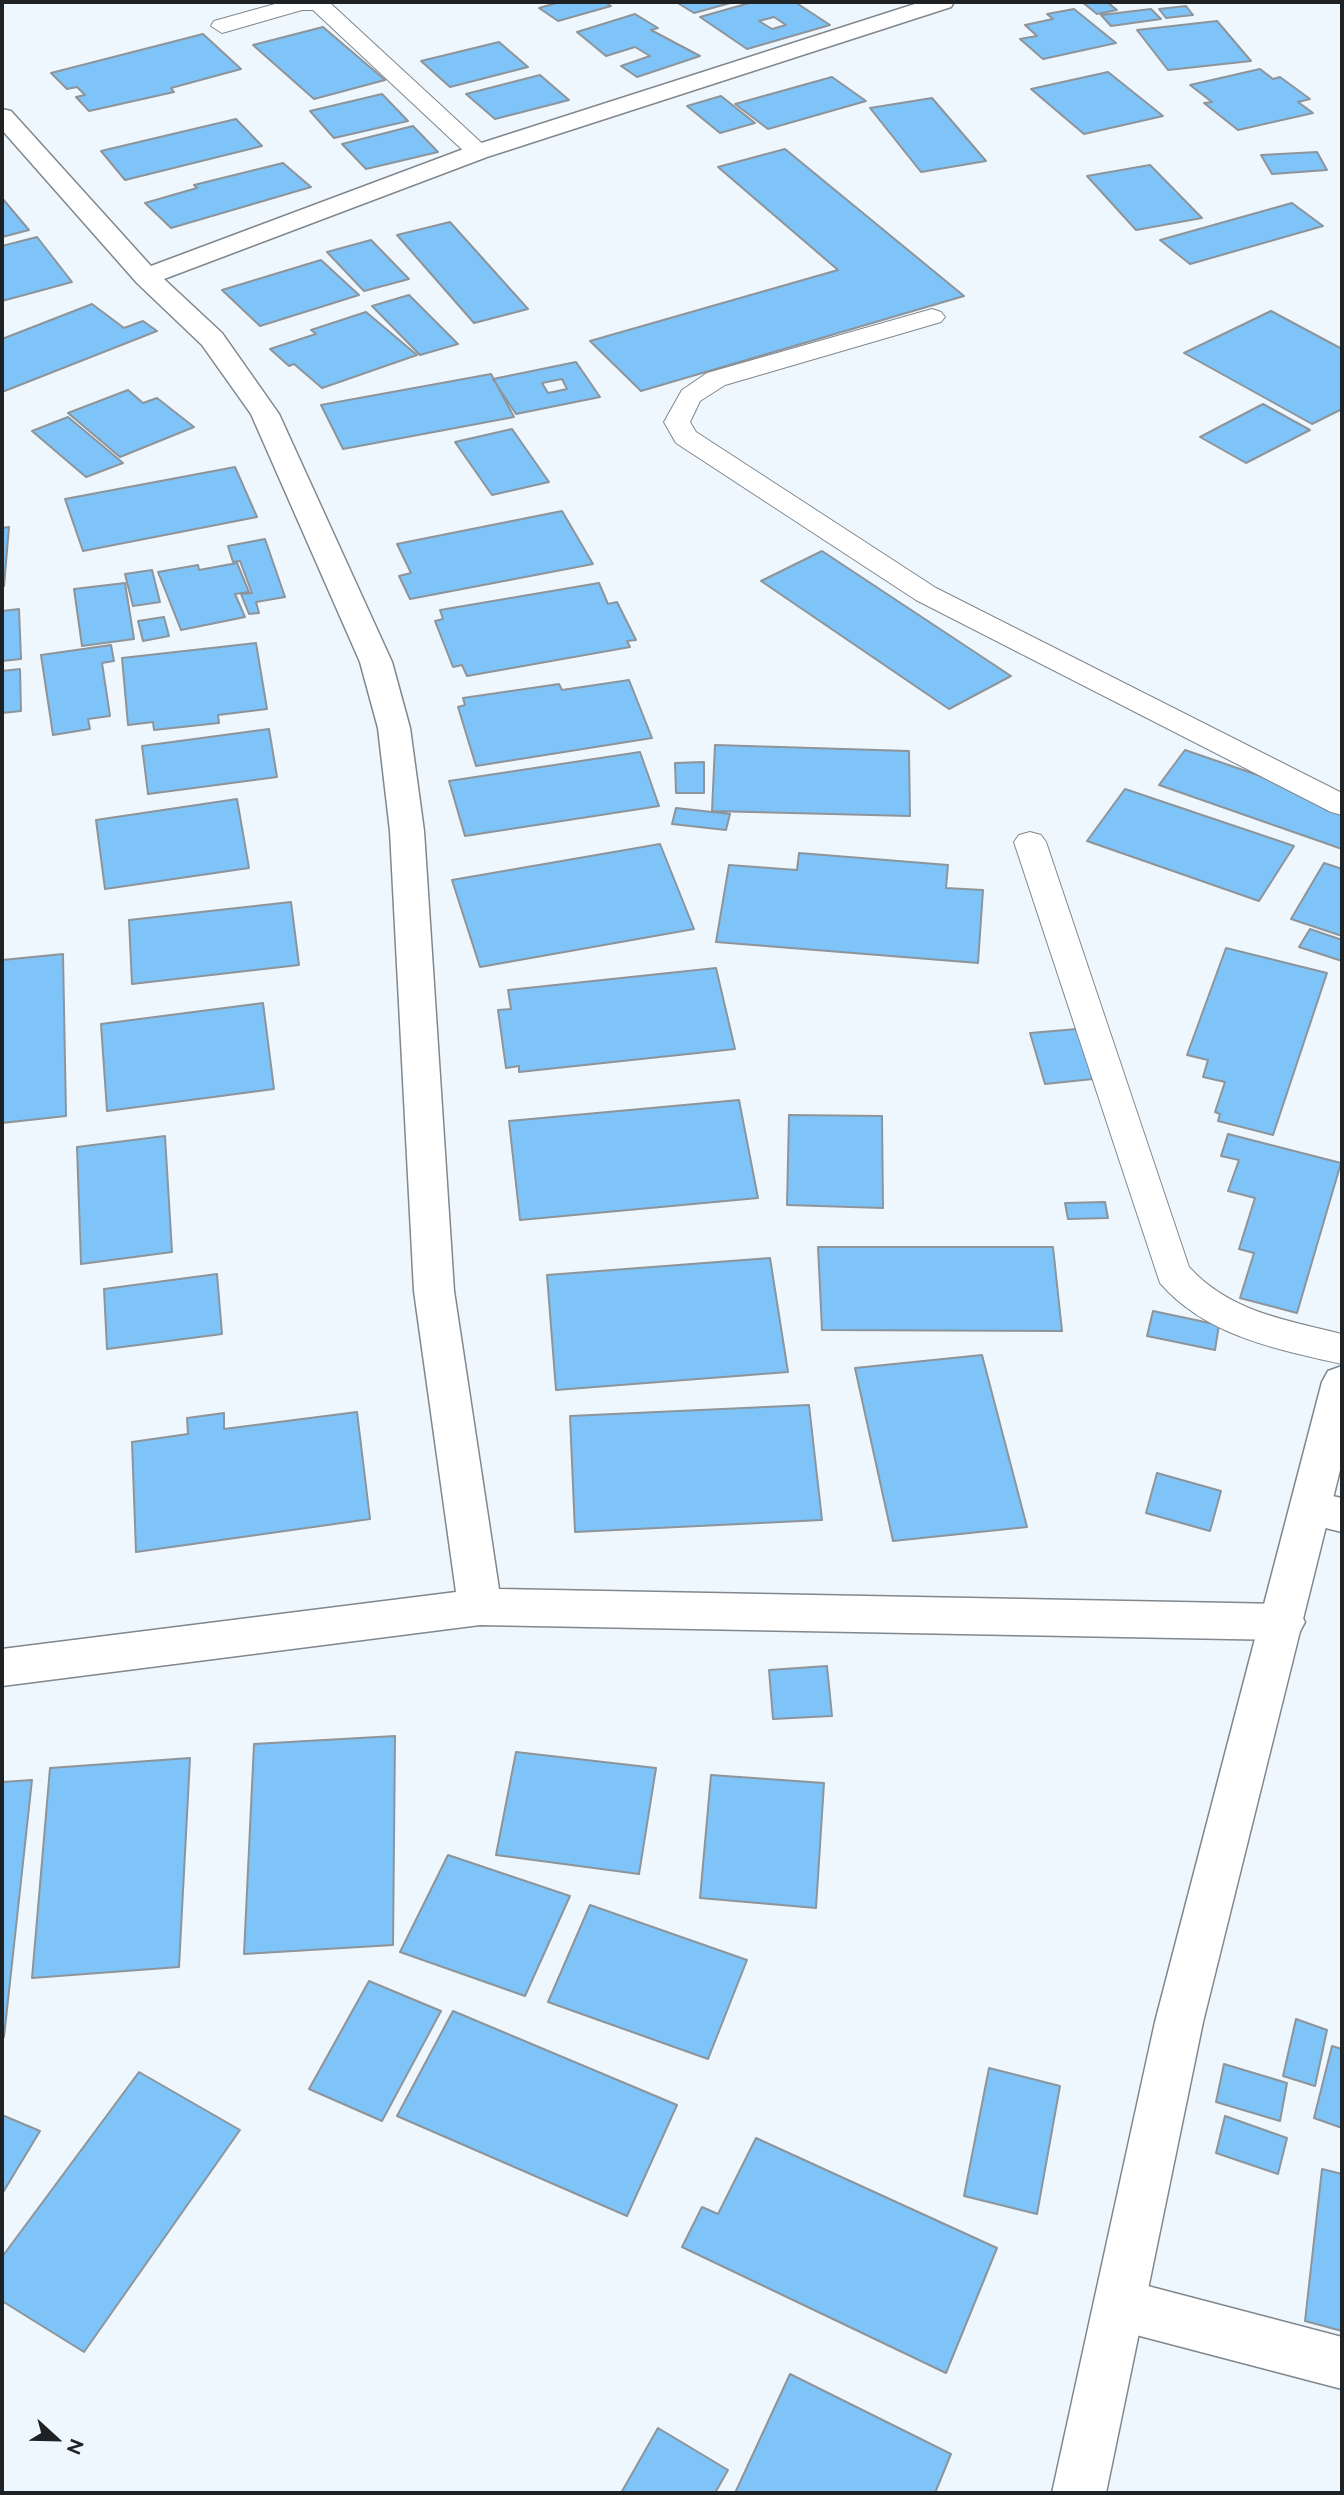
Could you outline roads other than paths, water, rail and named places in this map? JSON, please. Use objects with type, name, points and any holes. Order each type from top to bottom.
[{"type":"street","points":[[146,277],[478,152],[943,2]]},
{"type":"street","points":[[2,116],[146,277],[212,340],[265,414],[376,662],[394,728],[407,831],[435,1291],[480,1607]]},
{"type":"street","points":[[1079,2493],[1179,2022],[1283,1622],[1327,1512],[1342,1382]]},
{"type":"street","points":[[2,1668],[480,1607],[1283,1622]]},
{"type":"street","points":[[1121,2305],[1342,2363]]},
{"type":"lane","points":[[222,26],[301,3],[319,4],[478,152]]},
{"type":"lane","points":[[932,317],[716,379],[700,386],[690,396],[681,407],[677,422],[686,437],[754,484],[926,594],[1342,805]]},
{"type":"lane","points":[[1030,842],[1173,1273],[1185,1289],[1204,1305],[1240,1323],[1342,1349]]}]
